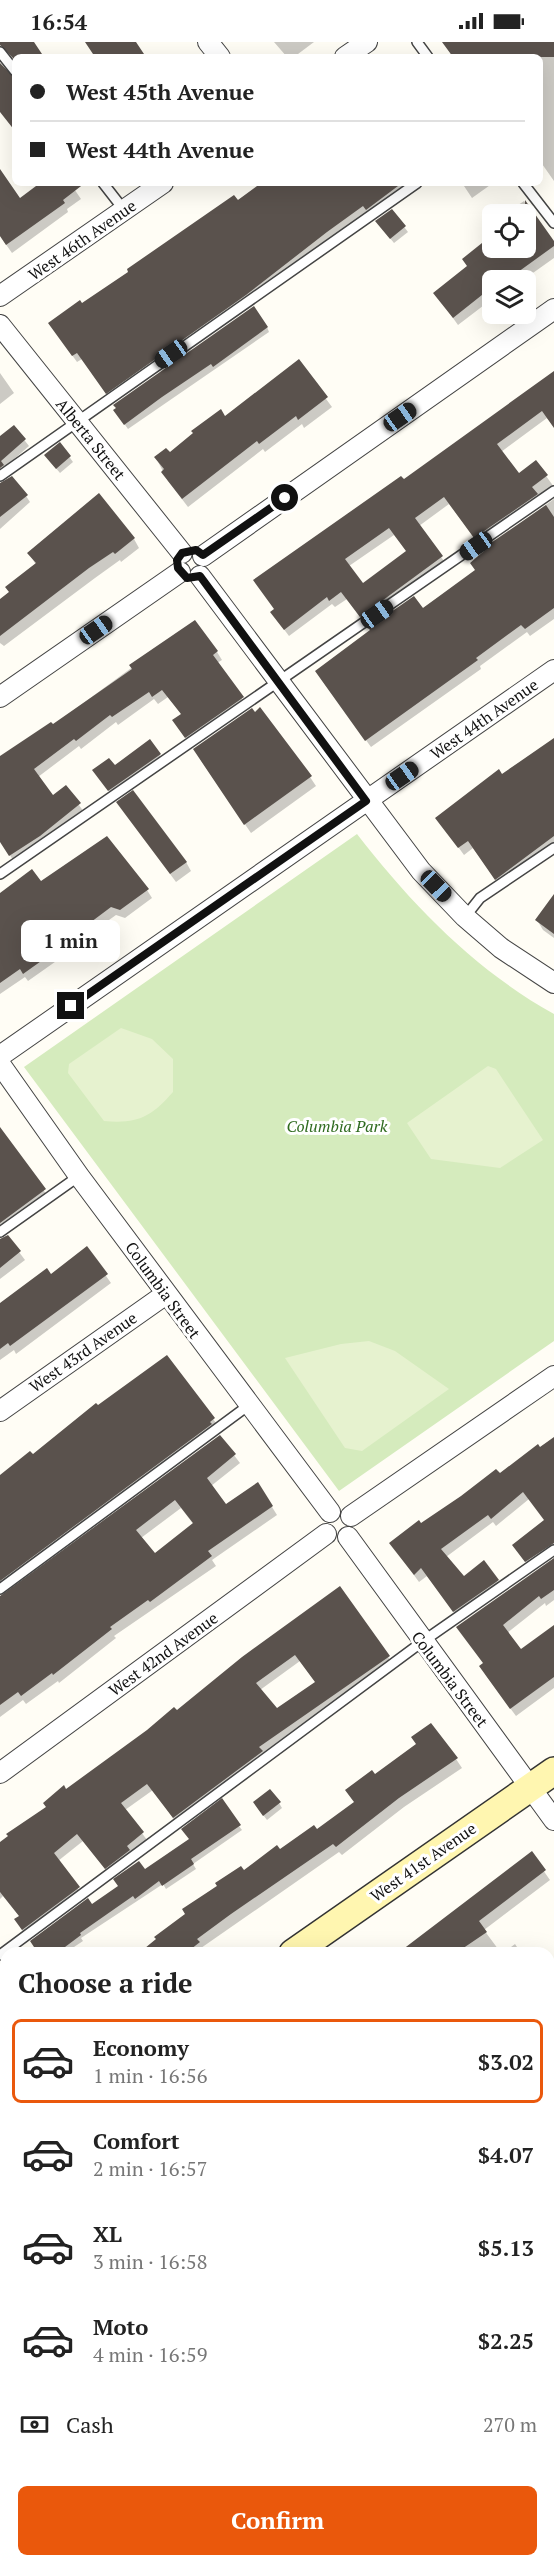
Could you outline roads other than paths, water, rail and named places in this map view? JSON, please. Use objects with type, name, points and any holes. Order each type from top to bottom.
[{"type":"main road","name":"West 41st Avenue","points":[[302,1947],[554,1771]]},
{"type":"street","points":[[208,42],[218,54]]},
{"type":"street","points":[[349,54],[367,42]]},
{"type":"street","name":"West 46th Avenue","points":[[0,296],[159,186]]},
{"type":"street","points":[[203,555],[554,309]]},
{"type":"street","name":"Alberta Street","points":[[0,325],[76,420],[181,562]]},
{"type":"street","points":[[0,697],[196,550],[203,555],[206,564],[200,576]]},
{"type":"street","points":[[181,562],[187,578],[200,576]]},
{"type":"street","points":[[200,576],[366,801],[422,871],[465,917],[501,948],[554,983]]},
{"type":"street","name":"West 44th Avenue","points":[[0,1056],[554,670]]},
{"type":"street","name":"Columbia Street","points":[[0,1064],[79,1176],[330,1512]]},
{"type":"street","name":"West 43rd Avenue","points":[[0,1411],[166,1294]]},
{"type":"street","points":[[351,1516],[554,1376]]},
{"type":"street","points":[[339,1510],[351,1516],[353,1530],[348,1537],[334,1540],[326,1534],[323,1525],[330,1512],[339,1510]]},
{"type":"street","name":"West 42nd Avenue","points":[[0,1773],[326,1534]]},
{"type":"street","name":"Columbia Street","points":[[348,1537],[554,1820]]},
{"type":"lane","points":[[0,52],[12,67]]},
{"type":"lane","points":[[105,186],[124,210]]},
{"type":"lane","points":[[0,476],[76,420],[413,186]]},
{"type":"lane","points":[[525,186],[554,223]]},
{"type":"lane","points":[[0,874],[554,491]]},
{"type":"lane","points":[[465,917],[480,898],[554,848]]},
{"type":"lane","points":[[0,1232],[79,1176]]},
{"type":"lane","points":[[0,1589],[249,1405]]},
{"type":"lane","points":[[11,1947],[422,1641],[554,1550]]},
{"type":"park label","name":"Columbia Park","points":[[337,1126]]}]
